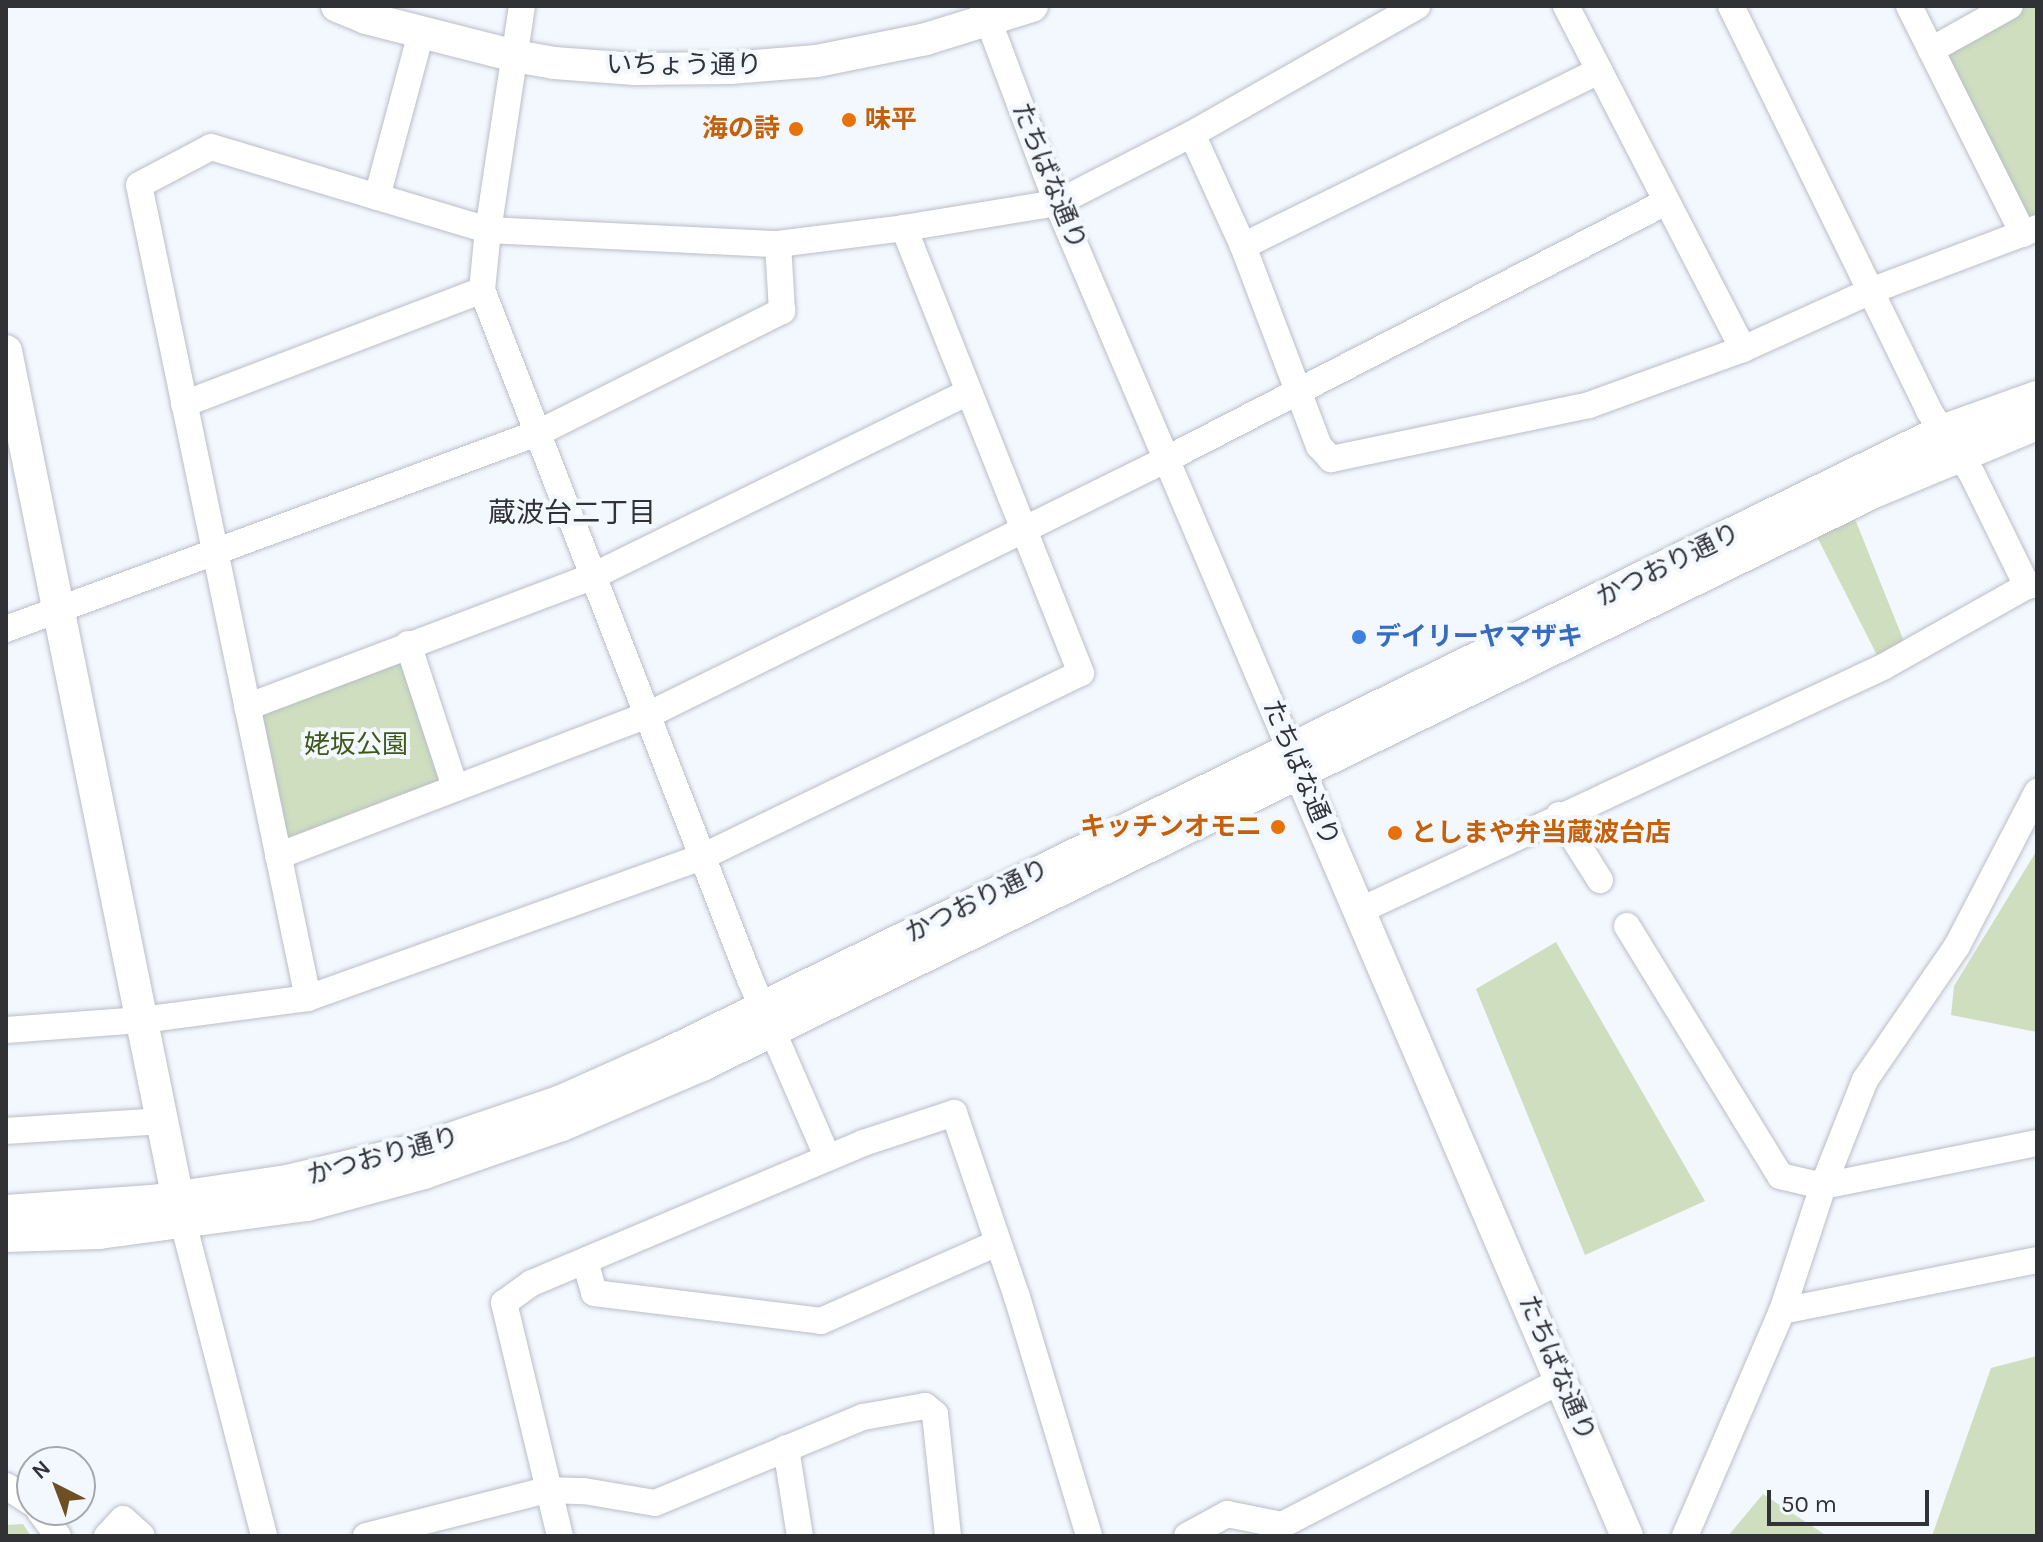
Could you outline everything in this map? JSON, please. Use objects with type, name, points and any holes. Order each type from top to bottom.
[{"type":"street","name":"いちょう通り","points":[[337,6],[366,18],[515,56],[554,63],[621,68],[730,68],[817,61],[926,39],[986,14],[1032,6]]},
{"type":"street","points":[[522,6],[488,230],[482,290],[540,432],[702,857],[828,1158]]},
{"type":"street","points":[[308,998],[139,185],[211,147],[488,230],[778,244],[904,228],[1057,203],[1192,134],[1417,6]]},
{"type":"street","points":[[1566,6],[1743,349]]},
{"type":"street","points":[[1361,910],[1559,815],[1883,667],[2032,585],[1972,474],[1929,411],[1873,290],[1731,6]]},
{"type":"street","points":[[1192,134],[1243,246],[1319,446],[1331,459],[1589,405],[1743,349],[1873,290],[2030,231],[1909,6]]},
{"type":"street","points":[[1931,50],[2010,6]]},
{"type":"street","name":"たちばな通り","points":[[986,14],[1057,203],[1627,1536]]},
{"type":"street","points":[[377,197],[421,33]]},
{"type":"street","points":[[1243,246],[1599,71]]},
{"type":"street","points":[[278,856],[648,715],[1298,393],[1666,202]]},
{"type":"street","points":[[6,1030],[142,1020],[308,998],[702,857],[1081,673],[904,228]]},
{"type":"street","points":[[6,629],[540,432],[782,311],[778,244]]},
{"type":"street","points":[[184,404],[482,290]]},
{"type":"street","points":[[6,351],[181,1210],[264,1536]]},
{"type":"street","points":[[247,707],[593,576],[968,392]]},
{"type":"street","name":"かつおり通り","points":[[6,1236],[99,1233],[287,1181],[424,1148],[561,1101],[669,1053],[767,1018],[1950,443],[2037,397]]},
{"type":"street","name":"かつおり通り","points":[[1950,443],[2037,424]]},
{"type":"street","points":[[408,644],[455,787]]},
{"type":"street","points":[[1685,1536],[1782,1311],[1823,1186],[1865,1080],[1957,946],[2037,792]]},
{"type":"street","points":[[1559,815],[1600,880]]},
{"type":"street","points":[[1627,926],[1780,1176],[1823,1186],[2037,1143]]},
{"type":"street","points":[[560,1536],[504,1303],[532,1283],[828,1158],[954,1113],[1017,1297],[1089,1536]]},
{"type":"street","points":[[6,1131],[163,1121]]},
{"type":"street","name":"かつおり通り","points":[[6,1211],[181,1210]]},
{"type":"street","points":[[585,1261],[594,1293],[821,1321],[997,1243]]},
{"type":"street","points":[[1782,1311],[2037,1260]]},
{"type":"street","points":[[1187,1536],[1227,1514],[1284,1530],[1562,1380]]},
{"type":"street","points":[[366,1536],[547,1490],[584,1491],[655,1503],[863,1417],[925,1406],[935,1414],[948,1536]]},
{"type":"street","points":[[786,1448],[800,1536]]},
{"type":"street","points":[[107,1536],[123,1519],[142,1536]]},
{"type":"green space","points":[[2010,6],[2037,6],[2037,228],[2023,234],[1931,50]]},
{"type":"green space","points":[[1849,504],[1909,654],[1883,667],[1810,523]]},
{"type":"green space","name":"姥坂公園","points":[[408,644],[455,787],[278,856],[247,708]]},
{"type":"green space","points":[[2037,850],[2037,1032],[1951,1015],[1954,986]]},
{"type":"green space","points":[[1556,942],[1705,1201],[1585,1255],[1476,989]]},
{"type":"green space","points":[[2037,1356],[2037,1536],[1932,1536],[1991,1368]]},
{"type":"green space","points":[[1763,1494],[1827,1536],[1728,1536]]},
{"type":"green space","points":[[6,1525],[24,1526],[31,1536],[6,1536]]},
{"type":"place","name":"味平","points":[[849,120]]},
{"type":"place","name":"海の詩","points":[[796,129]]},
{"type":"place","name":"デイリーヤマザキ","points":[[1359,637]]},
{"type":"place","name":"キッチンオモニ","points":[[1278,827]]},
{"type":"place","name":"としまや弁当蔵波台店","points":[[1395,833]]},
{"type":"district","name":"蔵波台二丁目","points":[[572,513]]}]
